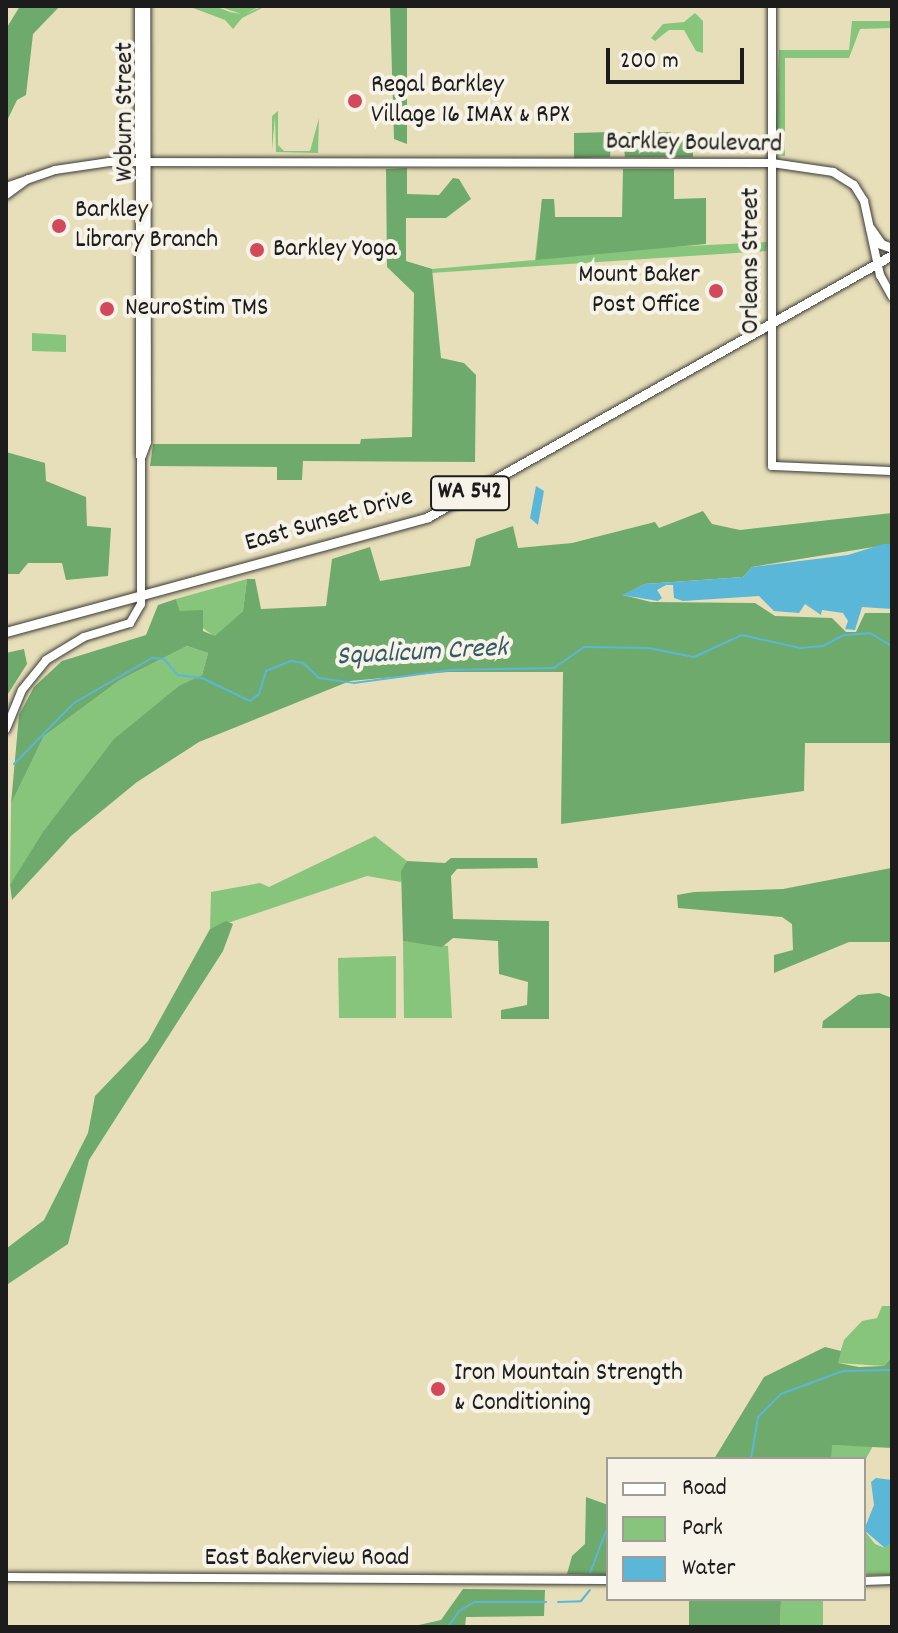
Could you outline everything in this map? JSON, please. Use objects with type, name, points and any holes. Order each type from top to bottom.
[{"type":"main road","name":"Woburn Street","points":[[139,6],[142,162],[141,596]]},
{"type":"main road","name":"Woburn Street","points":[[142,162],[146,6]]},
{"type":"main road","name":"Orleans Street","points":[[772,6],[773,467],[892,471]]},
{"type":"main road","name":"Barkley Boulevard","points":[[6,187],[82,164],[142,162],[772,163],[833,172],[850,182],[863,197],[877,264],[892,297]]},
{"type":"main road","name":"Barkley Boulevard","points":[[6,195],[28,178]]},
{"type":"main road","points":[[870,228],[881,244],[892,248]]},
{"type":"main road","name":"East Sunset Drive","points":[[6,632],[428,517],[892,255]]},
{"type":"main road","points":[[6,729],[22,690],[46,660],[84,637],[130,623],[141,596]]},
{"type":"main road","name":"East Bakerview Road","points":[[6,1577],[606,1580]]},
{"type":"main road","points":[[866,1581],[892,1580]]},
{"type":"green space","points":[[20,6],[60,6],[33,34],[26,95],[17,100],[6,123],[6,29]]},
{"type":"green space","points":[[215,6],[241,14],[218,6],[260,6],[245,14],[266,6],[242,18],[233,29],[225,20],[193,8]]},
{"type":"green space","points":[[390,6],[407,6],[407,144],[394,139]]},
{"type":"green space","points":[[695,13],[703,21],[703,53],[696,51],[684,30],[669,30],[655,41],[651,38],[663,24],[684,22]]},
{"type":"green space","points":[[852,21],[892,21],[892,28],[860,29],[849,58],[785,58],[785,156],[775,155],[779,50],[849,50]]},
{"type":"green space","points":[[278,111],[278,145],[284,151],[310,151],[319,118],[318,153],[276,152],[275,117],[272,150],[272,116]]},
{"type":"green space","points":[[612,132],[610,157],[574,158],[574,133]]},
{"type":"green space","points":[[622,132],[671,132],[672,140],[693,140],[693,157],[625,157]]},
{"type":"green space","points":[[407,168],[407,194],[439,195],[453,178],[459,179],[471,199],[446,218],[406,218],[406,261],[432,269],[441,358],[464,363],[476,375],[475,462],[303,461],[302,480],[277,480],[277,467],[150,466],[153,444],[360,444],[361,439],[412,437],[414,293],[387,267],[386,169]]},
{"type":"green space","points":[[623,169],[674,169],[674,199],[706,198],[706,244],[536,260],[542,199],[554,199],[555,217],[622,217]]},
{"type":"green space","points":[[542,199],[554,199],[555,217],[608,217],[626,249],[767,242],[766,251],[431,273],[396,266],[400,260],[432,269],[535,260]]},
{"type":"green space","points":[[32,333],[66,335],[66,352],[32,351]]},
{"type":"green space","points":[[6,452],[45,463],[46,481],[86,497],[87,526],[111,528],[108,576],[66,580],[62,563],[28,563],[19,574],[6,574]]},
{"type":"green space","points":[[703,511],[712,524],[740,530],[892,513],[892,544],[752,567],[743,577],[645,584],[623,595],[651,602],[755,603],[775,616],[832,618],[846,632],[856,632],[865,613],[892,613],[892,743],[805,743],[804,791],[561,824],[563,672],[448,672],[350,681],[199,742],[137,782],[71,836],[12,900],[10,885],[43,832],[114,739],[179,686],[202,675],[208,653],[187,646],[120,680],[44,736],[11,804],[19,715],[34,687],[62,661],[146,635],[158,605],[176,599],[180,611],[203,610],[203,631],[215,636],[243,611],[247,579],[255,579],[261,609],[326,606],[332,559],[370,547],[380,581],[470,566],[476,539],[513,526],[518,548],[572,543],[655,522],[659,528]]},
{"type":"green space","points":[[247,579],[243,611],[215,637],[180,611],[176,599]]},
{"type":"green space","points":[[187,646],[208,653],[202,675],[156,706],[78,790],[10,885],[11,804],[44,736],[120,680]]},
{"type":"green space","points":[[24,649],[27,664],[6,697],[6,653]]},
{"type":"green space","points":[[375,836],[407,861],[401,882],[367,876],[210,929],[211,892],[260,883],[269,887]]},
{"type":"green space","points":[[451,858],[537,858],[538,868],[457,869],[451,876],[453,919],[549,921],[549,1019],[501,1019],[501,1010],[527,1005],[528,982],[499,974],[498,941],[453,938],[442,947],[403,941],[401,871],[407,861],[445,863]]},
{"type":"green space","points":[[891,868],[892,942],[849,942],[774,973],[774,955],[793,950],[792,924],[782,917],[678,908],[677,895],[783,889]]},
{"type":"green space","points":[[226,921],[233,924],[223,951],[89,1160],[68,1244],[8,1284],[7,1248],[44,1220],[88,1133],[95,1096],[148,1041],[210,929]]},
{"type":"green space","points":[[403,941],[448,946],[452,1018],[404,1018]]},
{"type":"green space","points":[[396,956],[396,1018],[339,1018],[338,958]]},
{"type":"green space","points":[[879,993],[892,998],[892,1028],[822,1028],[823,1021],[858,995]]},
{"type":"green space","points":[[882,1306],[892,1306],[892,1357],[884,1366],[837,1363],[844,1340],[862,1321],[877,1318]]},
{"type":"green space","points":[[825,1347],[841,1351],[838,1363],[859,1367],[884,1366],[892,1357],[892,1448],[832,1445],[831,1457],[715,1457],[764,1377]]},
{"type":"green space","points":[[831,1445],[873,1446],[866,1458],[831,1457]]},
{"type":"green space","points":[[586,1497],[606,1504],[606,1575],[567,1574],[572,1556],[585,1544]]},
{"type":"green space","points":[[866,1533],[875,1544],[885,1548],[892,1542],[892,1575],[866,1575]]},
{"type":"green space","points":[[463,1589],[545,1590],[544,1616],[466,1617],[465,1627],[410,1627],[441,1620]]},
{"type":"green space","points":[[689,1601],[781,1601],[780,1627],[689,1627]]},
{"type":"green space","points":[[781,1601],[823,1601],[823,1627],[780,1627]]},
{"type":"water","points":[[536,486],[544,491],[538,525],[530,518]]},
{"type":"water","points":[[892,544],[892,609],[862,607],[855,630],[845,629],[848,621],[843,613],[822,610],[821,615],[805,604],[799,613],[774,611],[759,596],[683,601],[674,598],[673,585],[657,590],[662,598],[658,601],[622,595],[645,584],[743,577],[752,567],[848,555]]},
{"type":"water","points":[[876,1478],[892,1480],[892,1542],[885,1548],[866,1532],[874,1505],[871,1482]]},
{"type":"waterway","name":"Squalicum Creek","points":[[14,764],[74,703],[152,658],[164,659],[178,675],[202,678],[250,701],[259,694],[266,671],[291,661],[303,663],[319,678],[354,683],[450,670],[554,668],[584,647],[648,648],[694,657],[742,635],[800,648],[823,646],[844,635],[870,633],[892,646]]},
{"type":"waterway","points":[[751,1457],[758,1417],[781,1394],[843,1371],[892,1370]]},
{"type":"waterway","points":[[590,1573],[606,1531]]},
{"type":"waterway","points":[[558,1602],[581,1601],[590,1590]]},
{"type":"waterway","points":[[448,1627],[459,1611],[474,1602],[546,1602]]},
{"type":"place","name":"Regal Barkley Village 16 IMAX & RPX","points":[[355,101]]},
{"type":"place","name":"Barkley Library Branch","points":[[59,226]]},
{"type":"place","name":"Barkley Yoga","points":[[257,250]]},
{"type":"place","name":"Mount Baker Post Office","points":[[716,291]]},
{"type":"place","name":"NeuroStim TMS","points":[[107,309]]},
{"type":"place","name":"Iron Mountain Strength & Conditioning","points":[[438,1389]]}]
